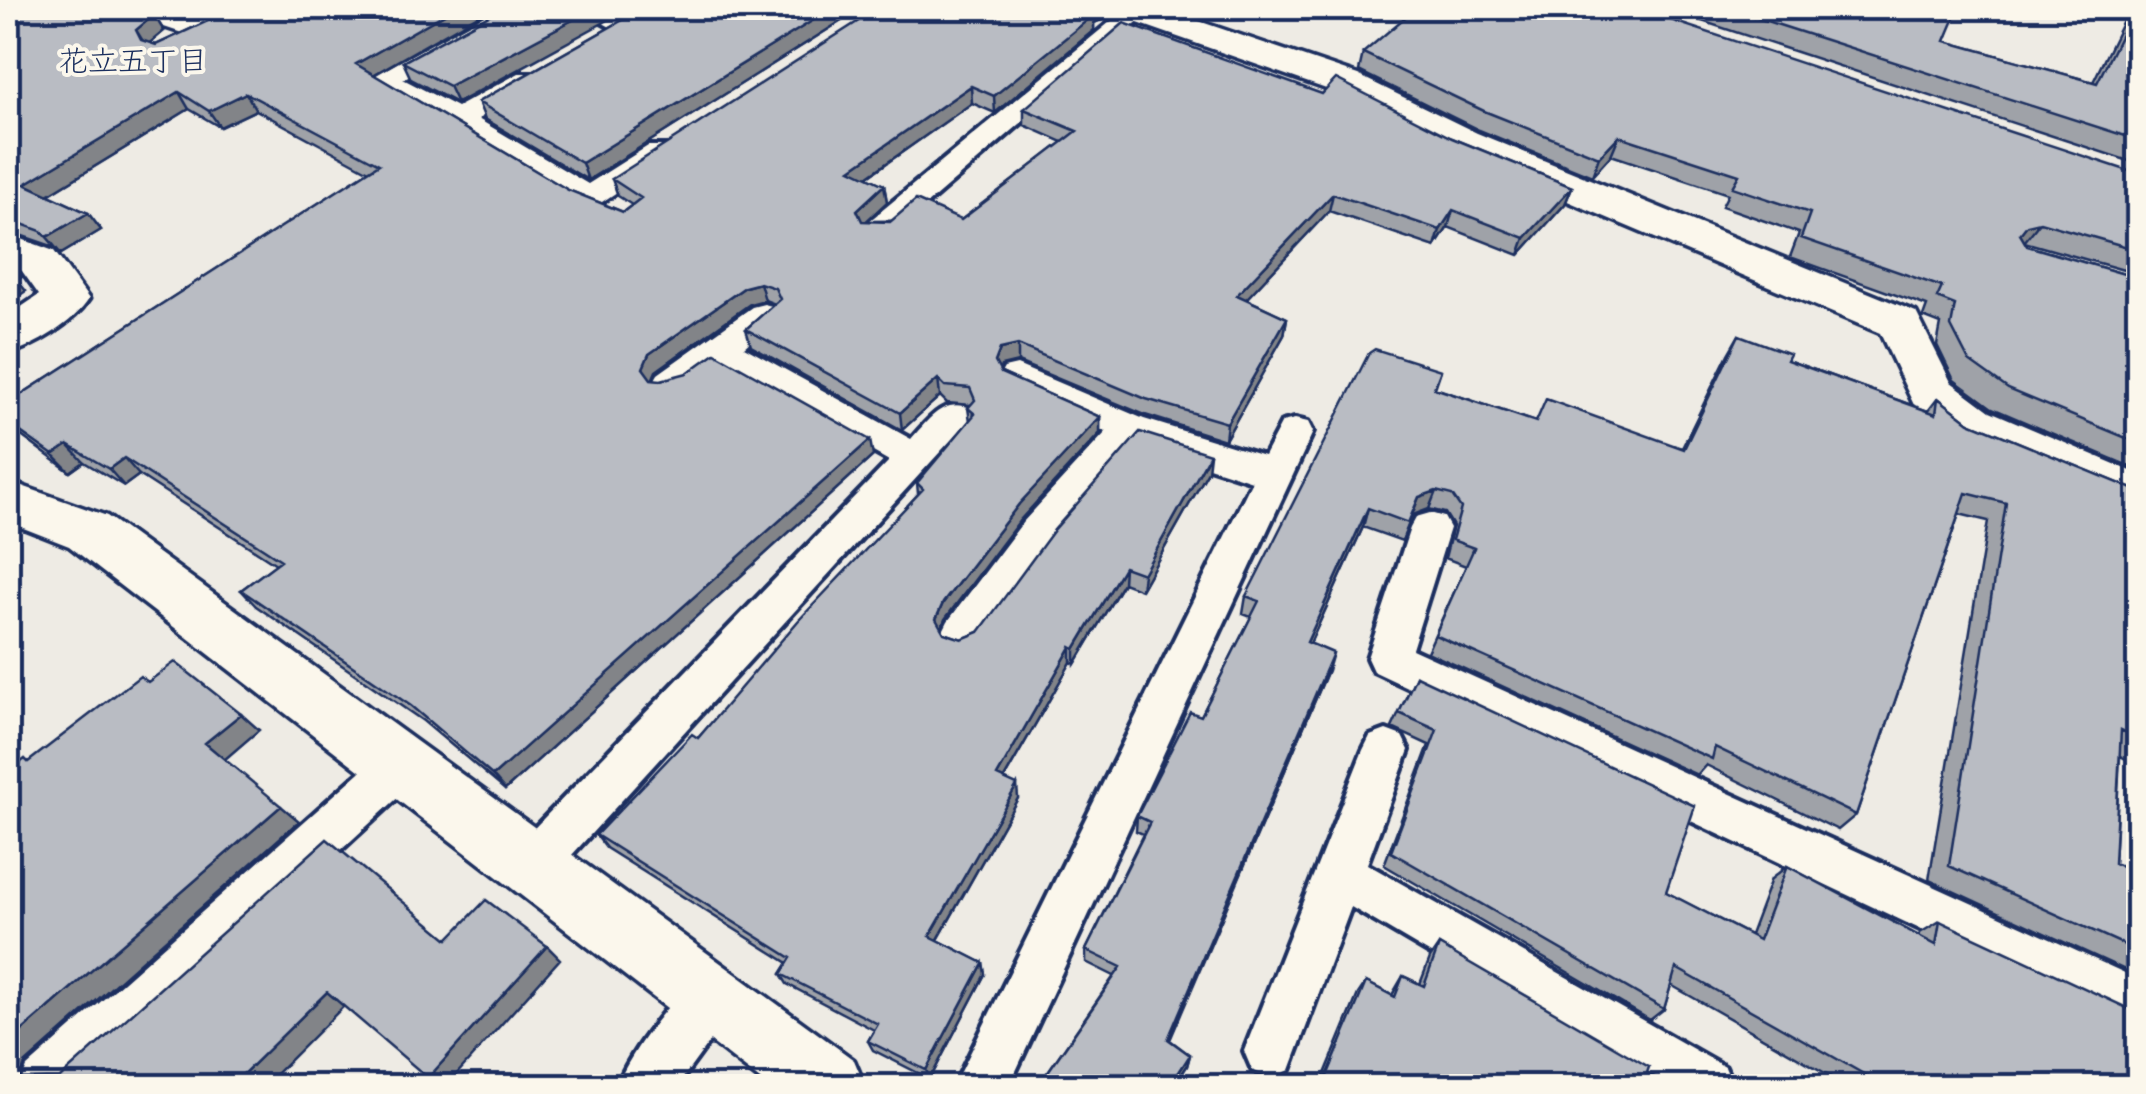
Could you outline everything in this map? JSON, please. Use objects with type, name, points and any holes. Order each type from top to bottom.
[{"type":"street","points":[[140,8],[216,22],[168,47]]},
{"type":"street","points":[[1132,10],[1346,83],[1463,142],[1899,323],[1931,393],[1972,424],[2138,496]]},
{"type":"street","points":[[8,248],[38,261],[66,299],[8,338]]},
{"type":"street","points":[[8,500],[88,532],[828,1086]]},
{"type":"lane","points":[[516,8],[382,79],[627,216]]},
{"type":"lane","points":[[589,8],[624,26]]},
{"type":"lane","points":[[590,44],[655,8]]},
{"type":"lane","points":[[879,230],[1132,10]]},
{"type":"lane","points":[[457,119],[557,63]]},
{"type":"lane","points":[[588,197],[687,134]]},
{"type":"lane","points":[[671,383],[764,315]]},
{"type":"lane","points":[[718,348],[916,460]]},
{"type":"lane","points":[[1017,378],[1130,428],[1272,474]]},
{"type":"lane","points":[[532,864],[956,416]]},
{"type":"lane","points":[[963,633],[1037,532],[1130,428]]},
{"type":"lane","points":[[981,1086],[1295,432]]},
{"type":"lane","points":[[1430,528],[1388,658],[2138,1006]]},
{"type":"lane","points":[[1271,1051],[1386,750]]},
{"type":"lane","points":[[46,1086],[401,765]]},
{"type":"lane","points":[[1340,874],[1706,1086]]},
{"type":"lane","points":[[644,1086],[710,998]]},
{"type":"building","points":[[22,8],[132,8],[154,15],[136,30],[141,40],[156,45],[236,8],[455,8],[356,64],[568,190],[623,212],[641,198],[612,179],[879,8],[1094,8],[1086,11],[1095,14],[994,96],[971,86],[851,169],[884,185],[857,210],[862,221],[890,222],[916,200],[961,220],[1077,131],[1024,109],[1124,23],[1322,94],[1336,79],[1452,138],[1572,187],[1525,238],[1453,210],[1440,230],[1333,194],[1237,295],[1287,318],[1227,423],[1146,399],[1018,345],[1000,349],[995,362],[1001,373],[1100,417],[1019,504],[943,603],[936,619],[944,633],[962,639],[979,632],[1054,530],[1140,432],[1210,454],[1143,574],[1124,567],[1075,649],[1071,647],[997,776],[1017,785],[930,936],[983,963],[926,1070],[868,1041],[878,1024],[781,974],[791,958],[596,835],[692,734],[698,738],[798,621],[923,489],[917,483],[975,414],[968,408],[975,400],[970,388],[945,386],[938,379],[900,413],[746,329],[780,299],[775,288],[760,283],[745,287],[649,354],[643,368],[651,379],[661,380],[687,373],[715,353],[870,440],[493,776],[411,706],[241,590],[281,560],[124,458],[109,469],[68,445],[53,455],[8,423],[8,403],[379,164],[246,93],[209,111],[179,92],[25,184],[88,213],[47,237],[8,219],[8,13]]},
{"type":"building","points":[[502,8],[595,8],[449,86],[403,62]]},
{"type":"building","points":[[644,8],[833,8],[582,163],[478,102]]},
{"type":"building","points":[[1416,8],[1634,8],[2138,174],[2138,250],[2040,222],[2027,225],[2020,234],[2027,246],[2138,278],[2138,443],[2008,389],[1969,361],[1951,326],[1955,305],[1937,298],[1942,287],[1801,238],[1810,213],[1732,187],[1739,175],[1619,136],[1599,157],[1484,111],[1363,53]]},
{"type":"building","points":[[1726,8],[1959,8],[1945,41],[2097,83],[2134,8],[2138,8],[2138,140]]},
{"type":"building","points":[[1739,335],[1790,354],[1787,360],[1936,414],[1938,398],[1969,422],[2138,491],[2138,738],[2121,730],[2114,863],[2138,873],[2138,951],[1949,866],[2006,503],[1966,493],[1856,815],[1715,747],[1712,759],[1435,635],[1474,548],[1452,540],[1461,508],[1452,495],[1436,491],[1419,497],[1408,523],[1368,508],[1307,642],[1333,653],[1168,1039],[1190,1055],[1170,1086],[1038,1086],[1121,967],[1086,950],[1150,822],[1137,816],[1190,712],[1201,716],[1259,601],[1246,596],[1369,353],[1375,349],[1441,370],[1434,388],[1536,422],[1546,399],[1684,449]]},
{"type":"building","points":[[175,662],[241,714],[205,743],[281,806],[8,1043],[8,772],[25,759],[28,762],[140,676],[148,682]]},
{"type":"building","points":[[1416,676],[1695,806],[1666,892],[1759,940],[1787,866],[1936,945],[1940,921],[2138,1013],[2132,1086],[1885,1086],[1676,968],[1664,1009],[1391,852],[1437,730],[1399,713]]},
{"type":"building","points":[[327,839],[448,939],[486,900],[547,946],[428,1078],[327,992],[231,1086],[8,1086],[8,1079],[60,1078]]},
{"type":"building","points":[[1439,945],[1649,1067],[1647,1073],[1672,1086],[1323,1086],[1366,982],[1395,997],[1403,976],[1424,986]]},
{"type":"district","name":"花立五丁目","points":[[133,65]]}]
